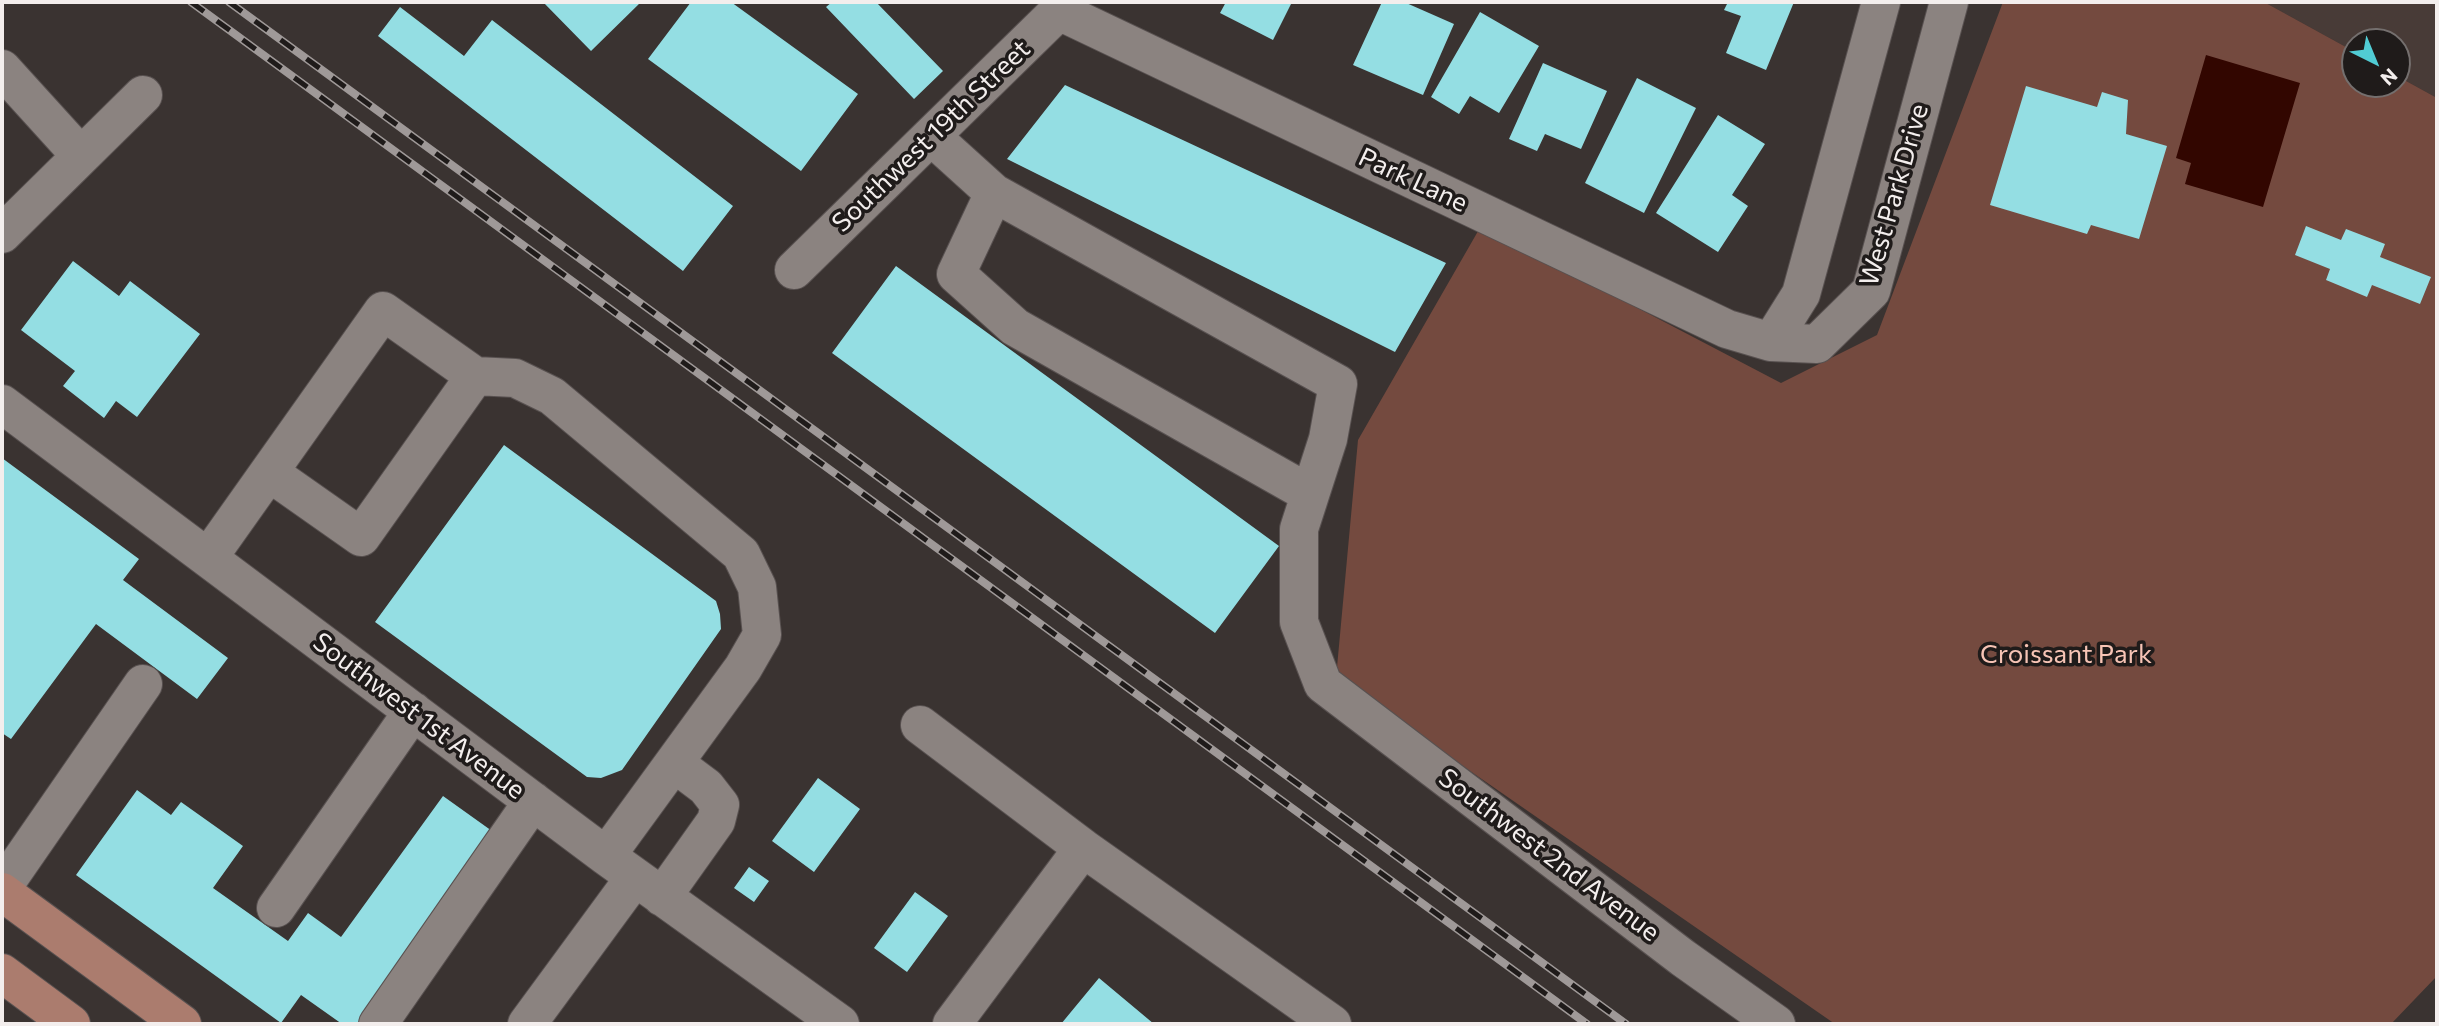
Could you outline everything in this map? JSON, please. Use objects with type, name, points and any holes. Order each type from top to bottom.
[{"type":"main road","points":[[2,890],[182,1024]]},
{"type":"main road","points":[[2,973],[70,1024]]},
{"type":"street","points":[[1771,342],[1801,294],[1881,2]]},
{"type":"street","name":"West Park Drive","points":[[1771,342],[1817,344],[1871,291],[1949,2]]},
{"type":"street","name":"Park Lane","points":[[1063,6],[1727,329],[1771,342]]},
{"type":"street","name":"Southwest 19th Street","points":[[794,270],[1063,6]]},
{"type":"street","points":[[2,69],[81,156]]},
{"type":"street","points":[[2,234],[143,95]]},
{"type":"street","points":[[930,136],[994,192],[1338,384],[1328,439],[1310,494],[1015,327],[956,274],[994,192]]},
{"type":"street","points":[[208,558],[383,311],[475,376],[515,378],[552,396],[741,554],[757,587],[762,635],[743,668],[674,763],[634,876],[527,1024]]},
{"type":"street","points":[[270,473],[361,537],[475,376]]},
{"type":"street","name":"Southwest 1st Avenue","points":[[2,404],[533,802],[840,1024]]},
{"type":"street","name":"Southwest 2nd Avenue","points":[[1310,494],[1299,529],[1298,622],[1323,684],[1683,958],[1776,1024]]},
{"type":"street","points":[[2,890],[144,684]]},
{"type":"street","points":[[276,908],[413,711]]},
{"type":"street","points":[[920,725],[1083,848],[1332,1024]]},
{"type":"street","points":[[634,876],[716,821],[720,805],[706,787],[674,763]]},
{"type":"street","points":[[378,1024],[533,802]]},
{"type":"street","points":[[952,1024],[1083,848]]},
{"type":"shaded area","points":[[2264,2],[2437,2],[2437,98],[2411,84],[2411,28],[2341,28],[2341,44]]},
{"type":"shaded area","points":[[2206,55],[2300,83],[2263,207],[2185,184],[2191,163],[2176,158]]},
{"type":"green space","name":"Croissant Park","points":[[2003,2],[2264,2],[2341,44],[2341,98],[2411,98],[2411,84],[2437,98],[2437,976],[2391,1024],[1835,1024],[1336,678],[1358,440],[1481,226],[1781,383],[1877,335]]},
{"type":"building","points":[[543,2],[641,2],[591,51]]},
{"type":"building","points":[[691,2],[731,2],[858,94],[801,171],[648,59]]},
{"type":"building","points":[[832,2],[876,2],[943,71],[914,99],[826,7]]},
{"type":"building","points":[[1226,2],[1292,2],[1273,40],[1220,13]]},
{"type":"building","points":[[1382,2],[1404,2],[1454,24],[1423,95],[1353,65]]},
{"type":"building","points":[[1728,2],[1794,2],[1766,70],[1726,53],[1741,16],[1724,10]]},
{"type":"building","points":[[400,7],[464,56],[492,20],[733,206],[683,271],[378,36]]},
{"type":"building","points":[[1480,12],[1539,46],[1499,113],[1470,96],[1459,114],[1431,97]]},
{"type":"building","points":[[1543,63],[1607,91],[1581,149],[1545,134],[1537,151],[1509,139]]},
{"type":"building","points":[[1637,78],[1696,108],[1644,213],[1585,183]]},
{"type":"building","points":[[1065,85],[1446,263],[1395,352],[1007,159]]},
{"type":"building","points":[[2026,86],[2097,107],[2102,92],[2128,100],[2126,134],[2167,146],[2139,239],[2091,225],[2087,234],[1990,205]]},
{"type":"building","points":[[1718,115],[1765,144],[1732,195],[1748,206],[1718,252],[1656,213]]},
{"type":"building","points":[[2306,226],[2341,240],[2346,229],[2385,244],[2380,257],[2431,277],[2420,304],[2372,285],[2367,297],[2326,280],[2330,269],[2295,255]]},
{"type":"building","points":[[73,261],[119,296],[130,281],[200,334],[137,417],[116,401],[104,418],[63,386],[75,371],[21,330]]},
{"type":"building","points":[[896,266],[1279,546],[1215,633],[832,353]]},
{"type":"building","points":[[504,445],[716,601],[720,614],[721,629],[622,770],[601,778],[587,777],[375,622]]},
{"type":"building","points":[[2,458],[139,559],[123,580],[228,658],[197,699],[96,624],[11,739],[2,733]]},
{"type":"building","points":[[818,778],[860,809],[814,872],[772,841]]},
{"type":"building","points":[[137,790],[171,815],[181,802],[243,846],[213,888],[288,941],[308,913],[341,937],[443,796],[499,836],[362,1024],[342,1024],[301,995],[281,1023],[76,875]]},
{"type":"building","points":[[749,867],[769,881],[754,902],[734,888]]},
{"type":"building","points":[[915,892],[948,916],[907,972],[874,948]]},
{"type":"building","points":[[1099,978],[1154,1024],[1061,1024]]},
{"type":"railway","points":[[191,2],[1587,1024]]},
{"type":"railway","points":[[229,2],[1626,1024]]}]
